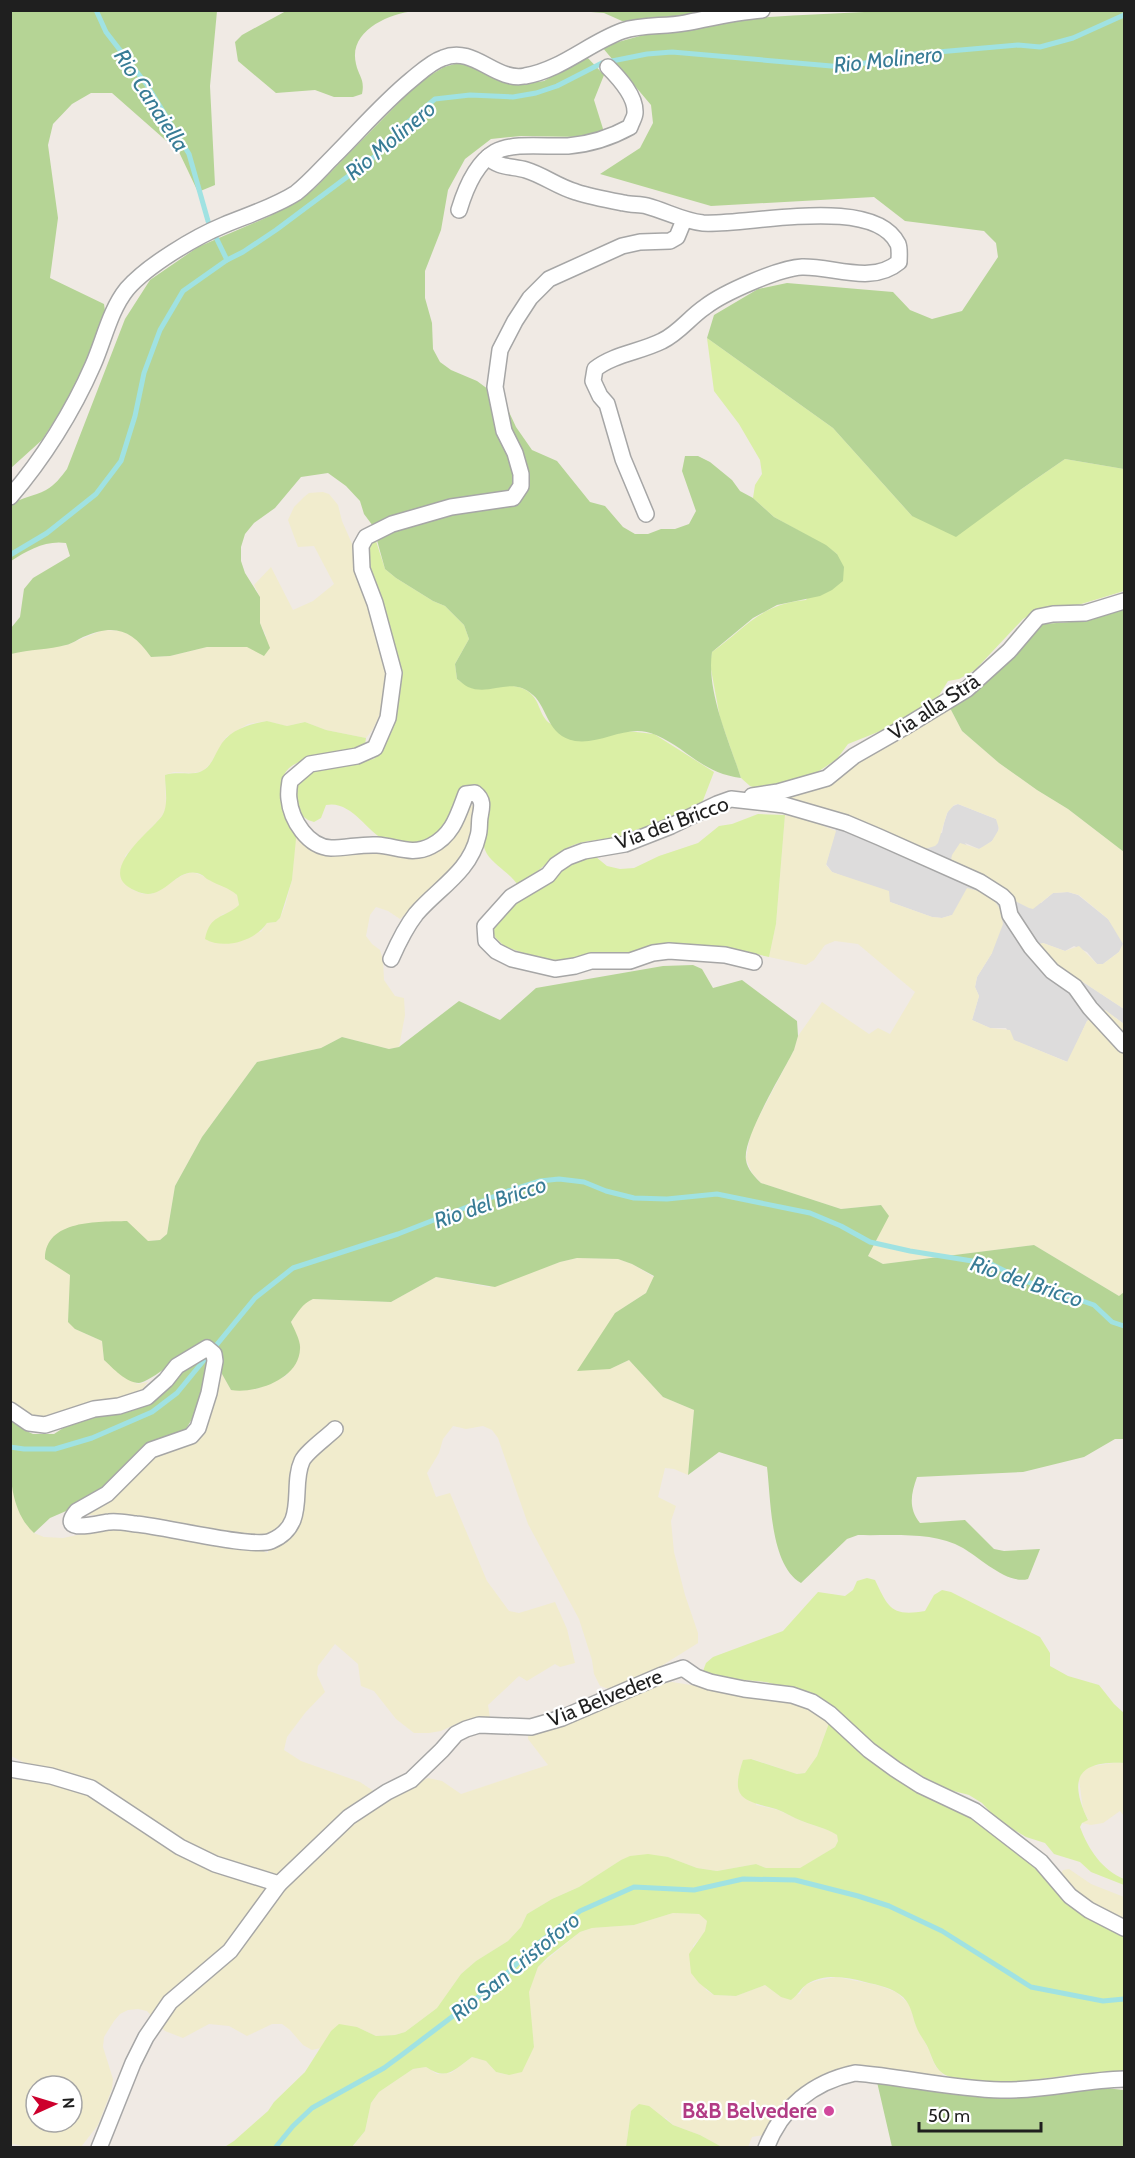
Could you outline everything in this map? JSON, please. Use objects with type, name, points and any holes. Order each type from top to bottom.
[{"type":"street","points":[[10,497],[41,459],[69,410],[93,366],[119,301],[129,287],[169,254],[219,227],[271,206],[296,192],[388,99],[440,58],[455,54],[465,56],[504,75],[525,76],[557,65],[591,45],[632,27],[685,23],[721,15],[762,10]]},
{"type":"street","points":[[459,210],[468,183],[488,157],[506,147],[570,146],[596,142],[630,127],[635,113],[630,96],[622,82],[608,67]]},
{"type":"street","points":[[488,157],[494,163],[525,169],[572,191],[626,204],[645,205],[677,215],[684,220],[719,224],[814,216],[863,219],[876,224],[892,235],[899,246],[899,262],[889,270],[876,273],[857,274],[802,267],[763,277],[706,305],[677,332],[663,341],[605,361],[595,369],[593,381],[600,396],[607,404],[623,459],[646,514]]},
{"type":"street","points":[[391,958],[400,937],[414,917],[459,873],[469,859],[478,836],[482,803],[480,796],[475,793],[466,794],[456,822],[449,833],[432,846],[415,852],[373,844],[329,848],[318,845],[296,824],[288,799],[290,781],[310,764],[357,756],[375,748],[388,718],[394,673],[375,603],[362,569],[361,546],[366,537],[392,524],[450,507],[513,498],[521,486],[521,474],[515,453],[504,431],[495,387],[500,350],[514,321],[530,298],[549,279],[621,246],[640,242],[670,241],[677,237],[684,220]]},
{"type":"street","name":"Via alla Strà","points":[[731,799],[778,792],[827,778],[854,756],[967,688],[1010,651],[1038,617],[1053,614],[1085,614],[1125,601]]},
{"type":"street","name":"Via dei Bricco","points":[[754,962],[725,955],[669,951],[653,953],[630,961],[591,961],[555,969],[512,959],[496,951],[485,938],[485,926],[511,897],[548,875],[556,865],[568,857],[584,851],[625,844],[731,799],[784,805],[846,823],[980,882],[1002,896],[1007,901],[1010,915],[1031,947],[1053,970],[1075,987],[1090,1008],[1125,1045]]},
{"type":"street","points":[[10,1410],[29,1423],[45,1425],[94,1409],[128,1403],[147,1397],[166,1380],[177,1366],[207,1348],[214,1354],[215,1361],[209,1393],[198,1428],[191,1436],[151,1450],[107,1494],[77,1511],[73,1521],[76,1526],[81,1527],[110,1522],[150,1525],[251,1543],[271,1541],[290,1526],[298,1503],[298,1480],[302,1462],[308,1453],[335,1430]]},
{"type":"street","name":"Via Belvedere","points":[[99,2148],[133,2063],[146,2037],[170,2002],[230,1951],[279,1884],[349,1817],[387,1792],[411,1780],[456,1734],[479,1725],[531,1727],[552,1721],[683,1668],[696,1677],[711,1682],[792,1695],[812,1702],[830,1714],[869,1750],[895,1769],[920,1785],[975,1811],[1041,1862],[1070,1896],[1089,1910],[1125,1928]]},
{"type":"street","points":[[10,1769],[51,1776],[91,1788],[180,1847],[215,1864],[279,1884]]},
{"type":"street","points":[[766,2148],[788,2110],[806,2093],[836,2077],[855,2073],[974,2089],[1003,2090],[1125,2079]]},
{"type":"shaded area","points":[[309,493],[329,494],[338,505],[375,620],[388,679],[384,706],[366,738],[326,730],[305,722],[287,726],[267,721],[248,724],[226,737],[210,764],[203,771],[174,772],[165,775],[166,807],[162,816],[125,856],[133,890],[143,894],[152,894],[192,872],[229,888],[237,895],[239,905],[231,912],[221,915],[261,932],[267,923],[276,922],[280,918],[285,906],[292,880],[296,832],[311,845],[367,848],[423,857],[452,839],[469,806],[476,805],[477,813],[464,858],[400,919],[376,907],[370,915],[366,936],[380,950],[384,980],[395,996],[404,998],[405,1015],[399,1047],[389,1049],[342,1037],[321,1048],[257,1062],[202,1137],[175,1186],[167,1234],[160,1240],[148,1241],[71,1275],[75,1329],[102,1341],[104,1360],[126,1378],[138,1384],[148,1382],[138,1395],[55,1417],[40,1418],[30,1415],[10,1405],[10,654],[29,649],[67,645],[103,630],[122,631],[140,640],[151,657],[170,656],[207,647],[247,647],[266,636],[260,623],[260,597],[254,585],[271,567],[293,610],[313,601],[334,584],[314,546],[298,547],[288,520],[294,507]]},
{"type":"shaded area","points":[[950,708],[962,731],[999,763],[1068,809],[1124,852],[1124,1009],[1048,959],[1038,944],[1043,943],[1065,951],[1079,946],[1097,964],[1103,964],[1119,952],[1123,944],[1108,919],[1079,895],[1068,892],[1053,893],[1033,909],[1029,908],[1015,901],[1014,896],[996,884],[954,864],[951,860],[960,843],[979,849],[992,841],[999,829],[996,819],[958,804],[954,805],[947,813],[938,843],[925,849],[840,815],[787,797],[830,786],[854,765]]},
{"type":"shaded area","points":[[958,804],[996,819],[999,824],[998,833],[984,847],[979,849],[965,843],[996,884],[1014,896],[1041,903],[1053,893],[1068,892],[1078,895],[1108,919],[1122,939],[1123,944],[1119,952],[1103,964],[1097,964],[1087,952],[1074,946],[1065,951],[1043,943],[1048,959],[1124,1009],[1124,1024],[1105,1010],[1087,1021],[1068,1062],[1013,1040],[1006,1028],[990,1028],[972,1020],[979,996],[975,987],[977,977],[992,953],[952,915],[942,918],[932,917],[890,902],[850,879],[832,872],[826,864],[840,815],[942,833],[949,808]]},
{"type":"shaded area","points":[[785,815],[806,819],[836,831],[826,865],[832,872],[889,891],[890,902],[932,917],[942,918],[952,915],[967,888],[986,893],[994,900],[1000,909],[1003,924],[992,953],[977,977],[975,987],[979,996],[972,1020],[990,1028],[1010,1030],[1014,1040],[1067,1062],[1087,1021],[1105,1010],[1124,1024],[1124,1292],[1119,1296],[1034,1245],[883,1264],[868,1256],[888,1216],[881,1205],[841,1209],[761,1183],[752,1173],[746,1159],[751,1132],[794,1050],[798,1036],[822,1002],[869,1034],[878,1028],[890,1034],[915,992],[858,944],[835,941],[825,945],[814,960],[806,965],[769,957],[776,924]]},
{"type":"shaded area","points":[[577,1258],[618,1259],[654,1277],[646,1293],[615,1313],[610,1369],[629,1360],[663,1397],[694,1410],[688,1475],[665,1468],[658,1497],[676,1506],[671,1521],[674,1552],[698,1633],[698,1643],[647,1675],[612,1690],[600,1686],[594,1674],[579,1619],[528,1524],[498,1438],[492,1430],[483,1426],[466,1429],[453,1426],[443,1439],[439,1453],[427,1473],[436,1497],[450,1493],[487,1581],[509,1611],[519,1613],[555,1602],[567,1629],[575,1663],[560,1667],[555,1664],[527,1681],[519,1676],[488,1705],[490,1718],[474,1719],[441,1731],[414,1733],[396,1719],[374,1691],[361,1686],[358,1664],[335,1644],[318,1666],[317,1675],[325,1692],[287,1737],[284,1750],[301,1761],[360,1782],[384,1798],[428,1778],[442,1781],[461,1794],[548,1765],[528,1739],[528,1734],[654,1684],[672,1682],[803,1703],[829,1723],[817,1756],[805,1773],[797,1774],[752,1759],[756,1805],[778,1810],[831,1831],[837,1835],[838,1841],[835,1847],[801,1868],[766,1868],[756,1864],[717,1871],[697,1868],[668,1857],[621,1860],[579,1887],[527,1914],[521,1927],[508,1941],[476,1961],[461,1974],[437,2008],[405,2032],[395,2035],[376,2036],[357,2027],[331,2031],[321,2048],[312,2050],[303,2045],[282,2024],[272,2024],[247,2036],[229,2026],[209,2024],[183,2038],[165,2031],[147,2011],[128,2010],[120,2014],[104,2037],[103,2047],[113,2079],[112,2089],[98,2125],[81,2147],[11,2145],[11,1775],[31,1771],[23,1762],[11,1756],[10,1478],[18,1506],[34,1533],[44,1537],[63,1538],[106,1529],[139,1528],[268,1553],[267,1537],[257,1538],[116,1516],[85,1515],[87,1510],[152,1456],[188,1441],[216,1380],[222,1374],[231,1390],[257,1389],[286,1376],[300,1348],[291,1322],[303,1304],[308,1301],[313,1299],[391,1302],[436,1277],[489,1287]]},
{"type":"shaded area","points":[[1124,1763],[1124,1816],[1120,1811],[1103,1823],[1091,1825],[1082,1823],[1088,1819],[1083,1809],[1079,1779],[1084,1769]]},
{"type":"shaded area","points":[[1069,1869],[1091,1884],[1124,1897],[1124,1923],[1072,1892],[1061,1874],[1063,1870]]},
{"type":"shaded area","points":[[673,1913],[699,1914],[707,1921],[706,1931],[693,1946],[706,1990],[714,1995],[736,1996],[765,1985],[781,1997],[800,1994],[805,1985],[836,1977],[877,1985],[896,1992],[910,2005],[915,2024],[936,2067],[943,2074],[937,2078],[822,2078],[797,2092],[776,2114],[764,2135],[752,2137],[748,2147],[722,2147],[700,2135],[673,2125],[666,2118],[631,2111],[626,2147],[352,2148],[365,2131],[371,2103],[379,2092],[413,2069],[426,2067],[437,2074],[451,2073],[472,2057],[486,2061],[496,2072],[509,2075],[534,2047],[528,1992],[538,1967],[580,1932],[592,1928],[634,1925]]},
{"type":"green space","points":[[11,11],[217,11],[210,86],[215,185],[198,192],[179,152],[112,93],[91,93],[72,104],[53,124],[48,145],[58,218],[50,278],[104,304],[106,318],[73,392],[42,440],[11,468]]},
{"type":"green space","points":[[286,11],[414,11],[382,20],[364,34],[355,52],[356,64],[362,81],[362,94],[353,97],[334,97],[315,90],[276,93],[238,61],[235,42],[242,35]]},
{"type":"green space","points":[[578,11],[718,11],[660,20],[622,21],[604,13]]},
{"type":"green space","points":[[885,11],[1124,11],[1124,469],[1065,459],[956,537],[912,516],[833,428],[707,338],[714,315],[758,289],[787,283],[893,292],[910,310],[932,319],[962,311],[998,257],[996,243],[984,231],[905,221],[874,197],[711,206],[600,174],[640,148],[653,123],[651,105],[602,47],[636,37],[706,23],[778,16]]},
{"type":"green space","points":[[586,56],[604,75],[594,100],[604,132],[584,137],[521,136],[491,139],[465,159],[448,190],[441,230],[425,271],[425,298],[432,323],[433,349],[440,362],[451,370],[477,381],[504,401],[516,427],[532,450],[557,461],[590,502],[605,506],[623,527],[635,534],[675,529],[689,524],[696,511],[682,471],[685,456],[698,456],[710,462],[732,480],[740,491],[753,498],[774,517],[826,545],[837,554],[844,567],[843,581],[832,590],[820,596],[777,605],[753,618],[712,652],[712,683],[715,699],[741,778],[705,766],[667,741],[646,732],[625,732],[585,741],[566,738],[553,728],[538,701],[525,689],[509,686],[485,690],[476,689],[468,687],[457,679],[455,664],[469,639],[464,625],[445,606],[433,601],[385,569],[373,526],[364,514],[360,501],[346,486],[328,473],[301,477],[275,508],[254,523],[245,534],[241,547],[241,561],[245,573],[260,597],[260,623],[270,648],[264,656],[247,647],[207,647],[170,656],[151,657],[130,635],[114,630],[94,633],[60,647],[11,654],[11,628],[20,617],[24,589],[33,578],[70,556],[66,543],[59,542],[44,544],[11,561],[11,506],[19,500],[49,488],[67,469],[125,319],[150,280],[198,247],[270,216],[314,189],[419,82],[444,67],[462,62],[503,82],[524,84],[544,81]]},
{"type":"green space","points":[[707,338],[833,428],[912,516],[1020,490],[1065,459],[1124,469],[1124,591],[1078,605],[1039,609],[1023,619],[975,670],[959,679],[948,681],[938,697],[883,730],[848,744],[837,759],[816,773],[792,785],[758,789],[750,786],[741,778],[720,718],[710,664],[712,652],[765,612],[790,602],[806,600],[837,554],[774,517],[753,498],[755,485],[762,474],[760,460],[739,424],[714,391]]},
{"type":"green space","points":[[376,541],[385,569],[433,601],[445,606],[464,625],[469,639],[455,664],[457,679],[477,688],[515,686],[524,689],[536,700],[548,722],[587,741],[627,731],[654,734],[714,772],[702,803],[696,808],[638,831],[571,846],[518,885],[487,854],[484,835],[488,797],[474,786],[450,825],[424,845],[386,841],[343,807],[326,805],[321,818],[314,822],[297,812],[293,785],[314,767],[374,759],[392,731],[397,713],[397,684],[366,558],[371,544]]},
{"type":"green space","points":[[1124,609],[1124,852],[1068,809],[999,763],[962,731],[950,708],[991,678],[1015,656],[1042,624],[1086,621]]},
{"type":"green space","points":[[267,721],[287,726],[305,722],[326,730],[366,738],[365,745],[342,755],[304,760],[286,772],[282,783],[282,799],[296,839],[292,880],[280,918],[276,922],[267,923],[255,935],[247,939],[221,944],[205,939],[207,931],[214,921],[239,905],[234,892],[202,875],[187,873],[155,893],[143,893],[127,886],[121,878],[121,869],[131,849],[164,812],[165,775],[202,771],[210,764],[223,742],[233,732]]},
{"type":"green space","points":[[758,814],[785,815],[776,924],[769,957],[682,944],[658,944],[625,954],[590,954],[561,960],[540,959],[504,946],[495,937],[492,930],[497,917],[568,863],[596,857],[607,866],[620,869],[634,868],[659,856],[698,843],[719,826],[732,824]]},
{"type":"green space","points":[[693,965],[702,969],[713,988],[742,980],[797,1021],[798,1036],[794,1050],[757,1122],[746,1150],[748,1167],[761,1183],[841,1209],[881,1205],[889,1216],[868,1256],[883,1264],[1034,1245],[1119,1296],[1124,1292],[1124,1439],[1115,1439],[1084,1457],[1023,1472],[917,1477],[913,1489],[912,1506],[920,1523],[965,1520],[994,1549],[1004,1551],[1040,1549],[1028,1579],[1012,1578],[994,1570],[963,1548],[939,1539],[858,1535],[847,1539],[801,1583],[783,1562],[778,1547],[771,1513],[767,1467],[719,1452],[688,1475],[694,1410],[663,1397],[629,1360],[610,1369],[577,1371],[615,1313],[646,1293],[654,1276],[618,1259],[577,1258],[560,1262],[495,1287],[436,1277],[391,1302],[313,1299],[303,1306],[291,1322],[300,1346],[298,1360],[292,1369],[274,1382],[252,1390],[231,1390],[222,1374],[222,1357],[204,1342],[144,1382],[129,1381],[104,1360],[102,1341],[75,1329],[68,1322],[70,1275],[45,1259],[47,1246],[54,1236],[76,1225],[127,1221],[148,1241],[160,1240],[167,1234],[175,1186],[202,1137],[257,1062],[321,1048],[342,1037],[389,1049],[399,1047],[459,1001],[500,1020],[536,988],[663,966]]},
{"type":"green space","points":[[204,1356],[211,1362],[211,1367],[192,1419],[184,1432],[105,1489],[73,1508],[50,1518],[34,1533],[24,1522],[13,1494],[10,1418],[24,1430],[33,1434],[54,1434],[74,1421],[114,1411],[188,1362]]},
{"type":"green space","points":[[867,1578],[875,1580],[888,1603],[898,1611],[925,1611],[934,1595],[942,1590],[951,1592],[1040,1637],[1050,1653],[1050,1666],[1068,1676],[1099,1685],[1124,1713],[1124,1763],[1096,1765],[1081,1775],[1078,1783],[1082,1805],[1088,1820],[1080,1827],[1083,1835],[1103,1865],[1124,1879],[1124,1885],[1091,1872],[1080,1862],[1054,1854],[1045,1843],[1026,1837],[999,1821],[982,1803],[969,1795],[946,1789],[895,1761],[841,1716],[801,1691],[766,1682],[712,1677],[703,1671],[706,1663],[713,1657],[783,1631],[818,1592],[845,1596],[853,1590],[857,1581]]},
{"type":"green space","points":[[829,1723],[858,1750],[959,1807],[1033,1864],[1045,1875],[1058,1894],[1078,1910],[1124,1933],[1124,2075],[1088,2073],[1002,2083],[968,2081],[951,2077],[942,2073],[937,2067],[917,2029],[910,2007],[903,1997],[885,1987],[851,1979],[821,1978],[805,1986],[791,2000],[781,1997],[765,1985],[736,1996],[714,1995],[691,1973],[689,1954],[705,1931],[707,1921],[699,1914],[673,1913],[634,1925],[592,1928],[580,1932],[538,1967],[529,1992],[534,2047],[522,2072],[509,2075],[496,2072],[486,2061],[472,2057],[450,2072],[440,2073],[426,2067],[413,2069],[379,2092],[371,2103],[365,2131],[352,2147],[223,2148],[268,2111],[274,2102],[305,2072],[331,2031],[339,2024],[357,2027],[376,2036],[405,2032],[437,2008],[461,1974],[476,1961],[508,1941],[521,1927],[527,1914],[579,1887],[621,1860],[630,1856],[648,1854],[668,1857],[697,1868],[717,1871],[756,1864],[766,1868],[800,1868],[835,1847],[838,1841],[837,1835],[779,1810],[747,1800],[742,1796],[738,1783],[743,1760],[751,1759],[797,1774],[805,1773],[817,1756]]},
{"type":"green space","points":[[877,2082],[961,2095],[1009,2095],[1095,2087],[1124,2090],[1124,2147],[892,2147]]},
{"type":"green space","points":[[639,2104],[649,2106],[673,2125],[700,2135],[722,2147],[626,2147],[631,2111]]},
{"type":"waterway","name":"Rio Canaiella","points":[[96,10],[106,32],[147,85],[189,154],[208,221],[227,260]]},
{"type":"waterway","name":"Rio Molinero","points":[[10,555],[47,533],[96,494],[121,461],[135,416],[144,373],[160,330],[183,291],[276,230],[386,148],[407,123],[435,99],[470,95],[513,97],[536,93],[557,86],[602,63],[647,54],[672,52],[843,67],[915,54],[1018,45],[1040,47],[1073,38],[1124,15]]},
{"type":"waterway","name":"Rio del Bricco","points":[[10,1447],[55,1449],[92,1438],[152,1412],[177,1393],[255,1298],[293,1268],[398,1234],[508,1191],[540,1181],[559,1179],[584,1182],[606,1191],[634,1198],[667,1199],[717,1194],[810,1213],[870,1242],[991,1264],[1025,1281],[1094,1305],[1112,1322],[1124,1326]]},
{"type":"waterway","name":"Rio San Cristoforo","points":[[275,2148],[312,2108],[384,2068],[498,1982],[535,1946],[580,1911],[634,1887],[694,1890],[743,1879],[795,1880],[889,1906],[942,1931],[1031,1987],[1103,2001],[1124,1999]]},
{"type":"place","name":"B&B Belvedere","points":[[829,2111]]}]
